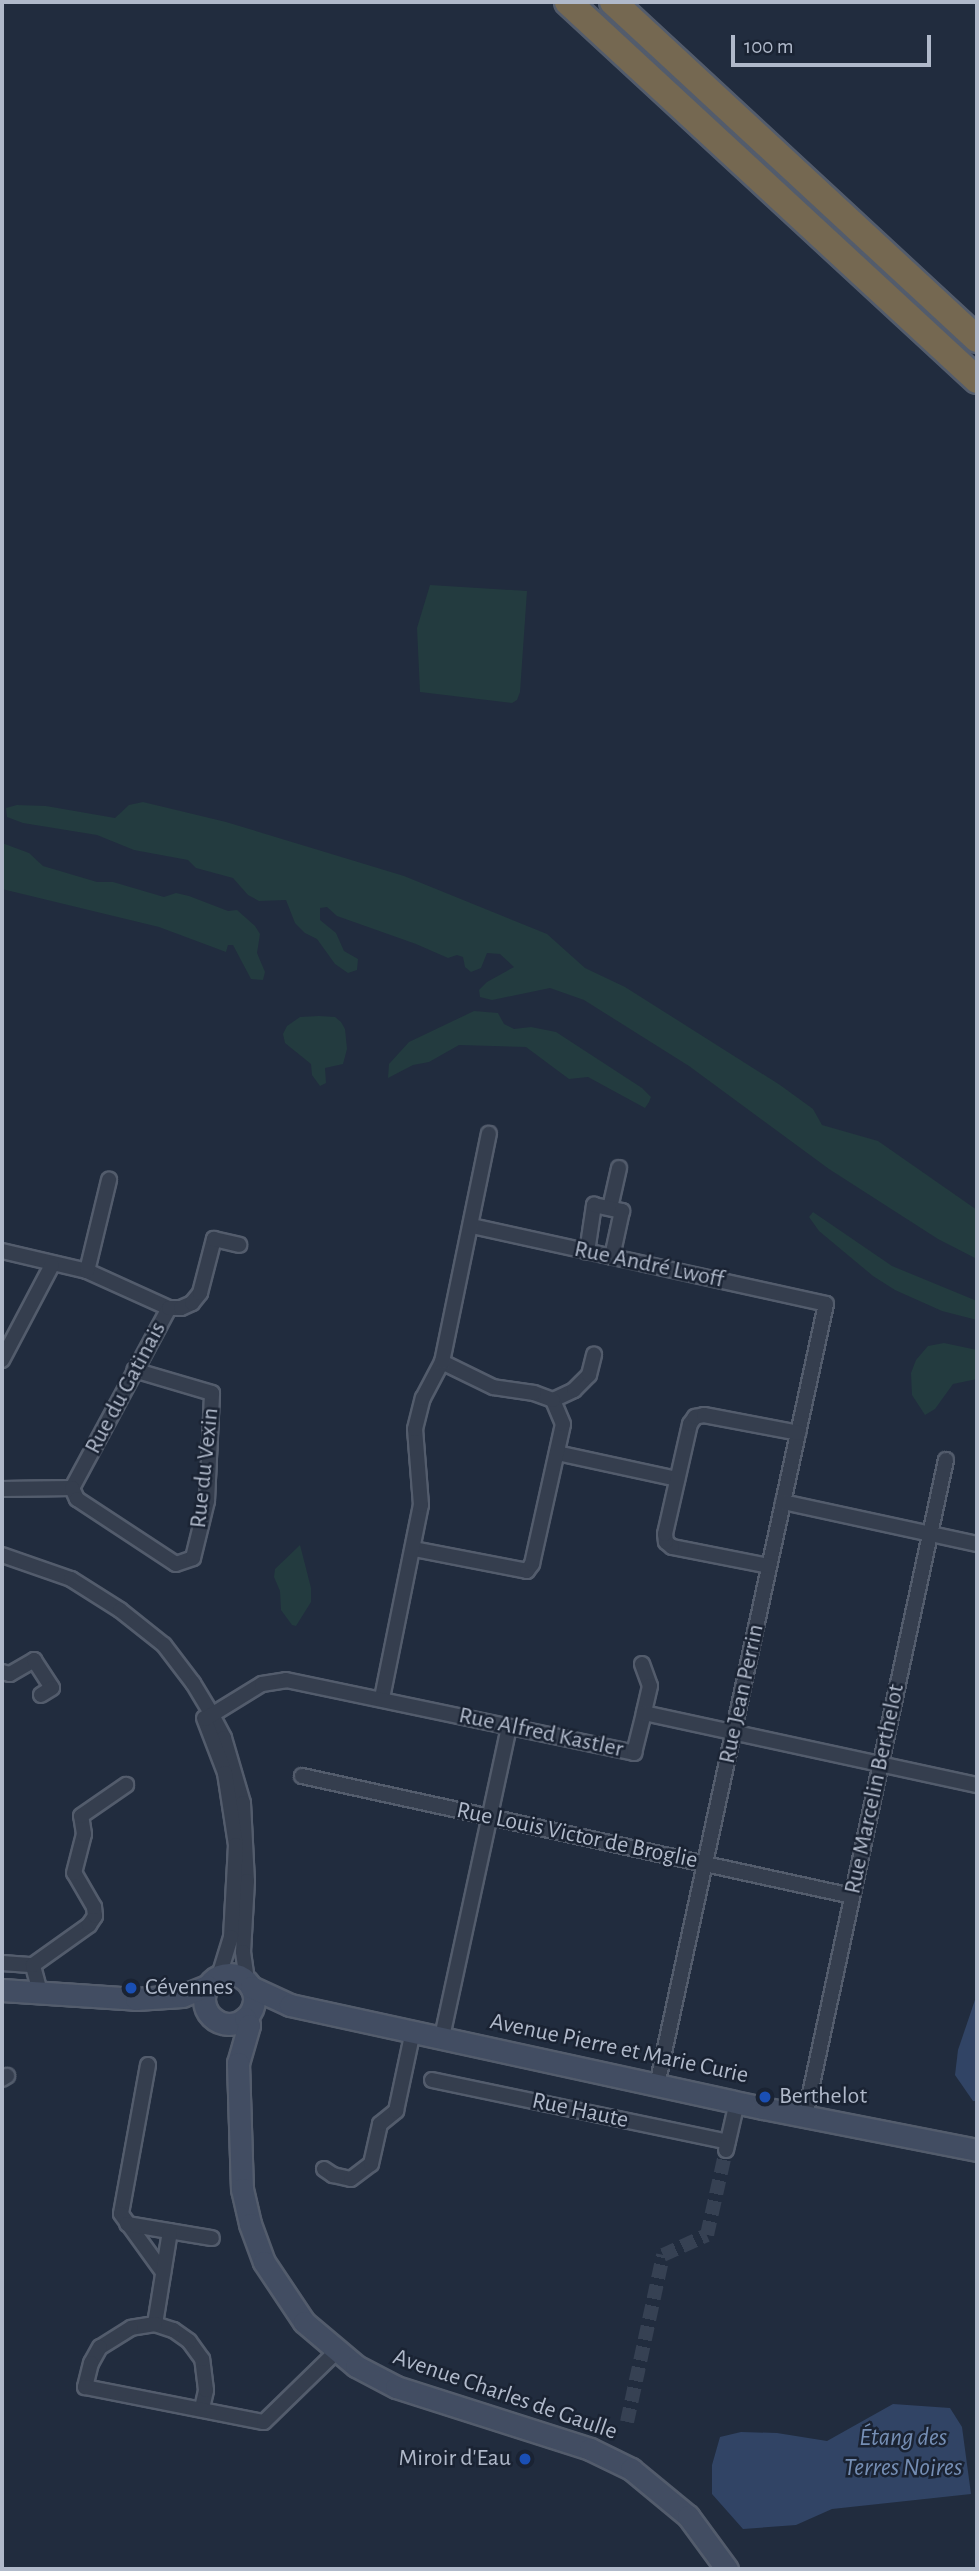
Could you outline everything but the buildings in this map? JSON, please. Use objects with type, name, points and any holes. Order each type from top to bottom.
[{"type":"highway","points":[[568,2],[977,380]]},
{"type":"highway","points":[[614,2],[977,339]]},
{"type":"street","points":[[382,1698],[421,1505],[415,1429],[423,1398],[442,1362],[489,1134]]},
{"type":"street","points":[[610,1208],[619,1168]]},
{"type":"street","points":[[87,1271],[109,1180]]},
{"type":"street","points":[[587,1252],[594,1205],[610,1208],[622,1211],[612,1257]]},
{"type":"street","name":"Rue André Lwoff","points":[[472,1226],[826,1304]]},
{"type":"street","points":[[169,1308],[181,1308],[192,1303],[200,1293],[214,1239],[239,1245]]},
{"type":"street","name":"Rue du Gatinais","points":[[2,1251],[52,1265],[87,1271],[169,1308],[72,1488]]},
{"type":"street","points":[[2,1360],[52,1265]]},
{"type":"street","name":"Rue Jean Perrin","points":[[657,2085],[826,1304]]},
{"type":"street","points":[[442,1362],[493,1387],[534,1393],[553,1400],[574,1390],[589,1375],[594,1355]]},
{"type":"street","name":"Rue du Vexin","points":[[72,1488],[77,1499],[176,1564],[193,1558],[207,1501],[212,1393],[134,1370]]},
{"type":"street","points":[[414,1549],[527,1571],[532,1564],[563,1424],[553,1400]]},
{"type":"street","points":[[769,1566],[672,1546],[666,1542],[664,1534],[690,1424],[695,1417],[704,1415],[798,1433]]},
{"type":"street","points":[[557,1453],[677,1479]]},
{"type":"street","name":"Rue Marcelin Berthelot","points":[[805,2117],[946,1460]]},
{"type":"street","points":[[2,1489],[72,1488]]},
{"type":"street","points":[[783,1502],[977,1544]]},
{"type":"street","points":[[2,1555],[71,1579],[139,1625],[224,1738],[243,1804],[247,1881],[243,1952],[254,2002],[246,2018],[231,2024],[164,1998]]},
{"type":"street","points":[[2,1672],[10,1674],[34,1660],[52,1688],[41,1695]]},
{"type":"street","points":[[642,1664],[650,1686],[644,1713]]},
{"type":"street","name":"Rue Alfred Kastler","points":[[208,1717],[262,1684],[286,1680],[382,1698],[634,1754],[644,1713],[977,1785]]},
{"type":"street","points":[[208,1717],[225,1773],[236,1845],[231,1937],[203,2000],[212,2018]]},
{"type":"street","points":[[442,2038],[509,1727]]},
{"type":"street","name":"Rue Louis Victor de Broglie","points":[[302,1776],[852,1896]]},
{"type":"street","points":[[2,1963],[33,1965],[89,1925],[95,1916],[94,1908],[75,1873],[84,1834],[80,1822],[87,1811],[126,1785]]},
{"type":"street","points":[[33,1965],[40,1992]]},
{"type":"street","points":[[2,1990],[164,1998],[181,1996],[234,1974],[249,1984]]},
{"type":"street","name":"Avenue Pierre et Marie Curie","points":[[249,1984],[290,2005],[805,2117],[977,2150]]},
{"type":"street","name":"Avenue Pierre et Marie Curie","points":[[246,2018],[290,2005]]},
{"type":"street","name":"Avenue Charles de Gaulle","points":[[212,2018],[229,2037],[238,2063]]},
{"type":"street","name":"Avenue Charles de Gaulle","points":[[246,2018],[249,2025],[238,2063],[240,2172],[255,2241],[282,2293],[311,2330],[336,2352],[377,2378],[412,2393],[565,2440],[613,2459],[671,2499],[705,2536],[727,2569]]},
{"type":"street","points":[[324,2169],[333,2175],[351,2179],[370,2164],[380,2124],[396,2111],[413,2031]]},
{"type":"street","points":[[148,2066],[124,2219],[163,2272]]},
{"type":"street","name":"Rue Haute","points":[[432,2080],[727,2146],[737,2102]]},
{"type":"street","points":[[124,2219],[212,2238]]},
{"type":"street","points":[[155,2325],[170,2231]]},
{"type":"street","points":[[202,2408],[206,2390],[202,2359],[189,2341],[173,2330],[155,2325],[131,2328],[100,2347],[91,2363],[85,2387],[264,2422],[336,2352]]},
{"type":"green space","points":[[430,585],[527,591],[520,692],[517,700],[512,703],[420,692],[417,628]]},
{"type":"green space","points":[[143,802],[226,822],[404,876],[547,934],[585,968],[625,987],[780,1085],[813,1109],[822,1125],[878,1141],[977,1210],[977,1259],[938,1239],[829,1169],[689,1066],[584,1000],[550,988],[492,1000],[480,997],[479,990],[487,982],[514,967],[500,954],[487,953],[481,968],[471,972],[465,967],[463,957],[457,955],[448,958],[337,916],[327,907],[320,908],[320,920],[336,933],[344,951],[358,959],[357,970],[348,973],[335,964],[317,939],[305,933],[295,923],[286,900],[259,901],[248,895],[233,878],[196,868],[188,860],[134,850],[97,835],[23,823],[7,817],[6,808],[17,805],[46,806],[115,818],[129,805]]},
{"type":"green space","points":[[2,843],[29,853],[43,866],[97,882],[113,882],[164,897],[176,893],[228,911],[237,910],[260,934],[257,953],[265,972],[263,980],[251,979],[233,945],[228,945],[226,952],[159,927],[2,889]]},
{"type":"green space","points":[[474,1011],[498,1013],[504,1024],[514,1029],[531,1027],[556,1032],[642,1088],[651,1097],[649,1102],[645,1108],[588,1077],[569,1079],[526,1047],[459,1045],[429,1062],[413,1065],[388,1078],[389,1064],[409,1042]]},
{"type":"green space","points":[[300,1017],[335,1017],[341,1022],[345,1029],[347,1049],[343,1064],[325,1068],[326,1083],[320,1086],[312,1075],[311,1064],[285,1043],[283,1034],[287,1026]]},
{"type":"green space","points":[[813,1212],[892,1266],[977,1301],[977,1320],[942,1311],[895,1290],[873,1276],[819,1231],[809,1217]]},
{"type":"green space","points":[[944,1343],[977,1350],[977,1379],[953,1384],[935,1409],[925,1415],[912,1395],[911,1373],[916,1360],[928,1346]]},
{"type":"green space","points":[[300,1545],[311,1588],[311,1602],[296,1626],[292,1625],[281,1610],[280,1591],[274,1577],[275,1569]]},
{"type":"water","points":[[977,1994],[977,2101],[973,2101],[955,2075],[958,2050]]},
{"type":"water","name":"Étang des Terres Noires","points":[[893,2404],[950,2408],[962,2427],[971,2494],[832,2509],[796,2525],[743,2529],[712,2494],[712,2465],[720,2437],[741,2432],[777,2433],[827,2441]]},
{"type":"tunnel","points":[[627,2422],[663,2255],[707,2235],[726,2150]]},
{"type":"place","name":"Cévennes","points":[[131,1988]]},
{"type":"place","name":"Berthelot","points":[[765,2097]]},
{"type":"place","name":"Miroir d'Eau","points":[[525,2459]]}]
